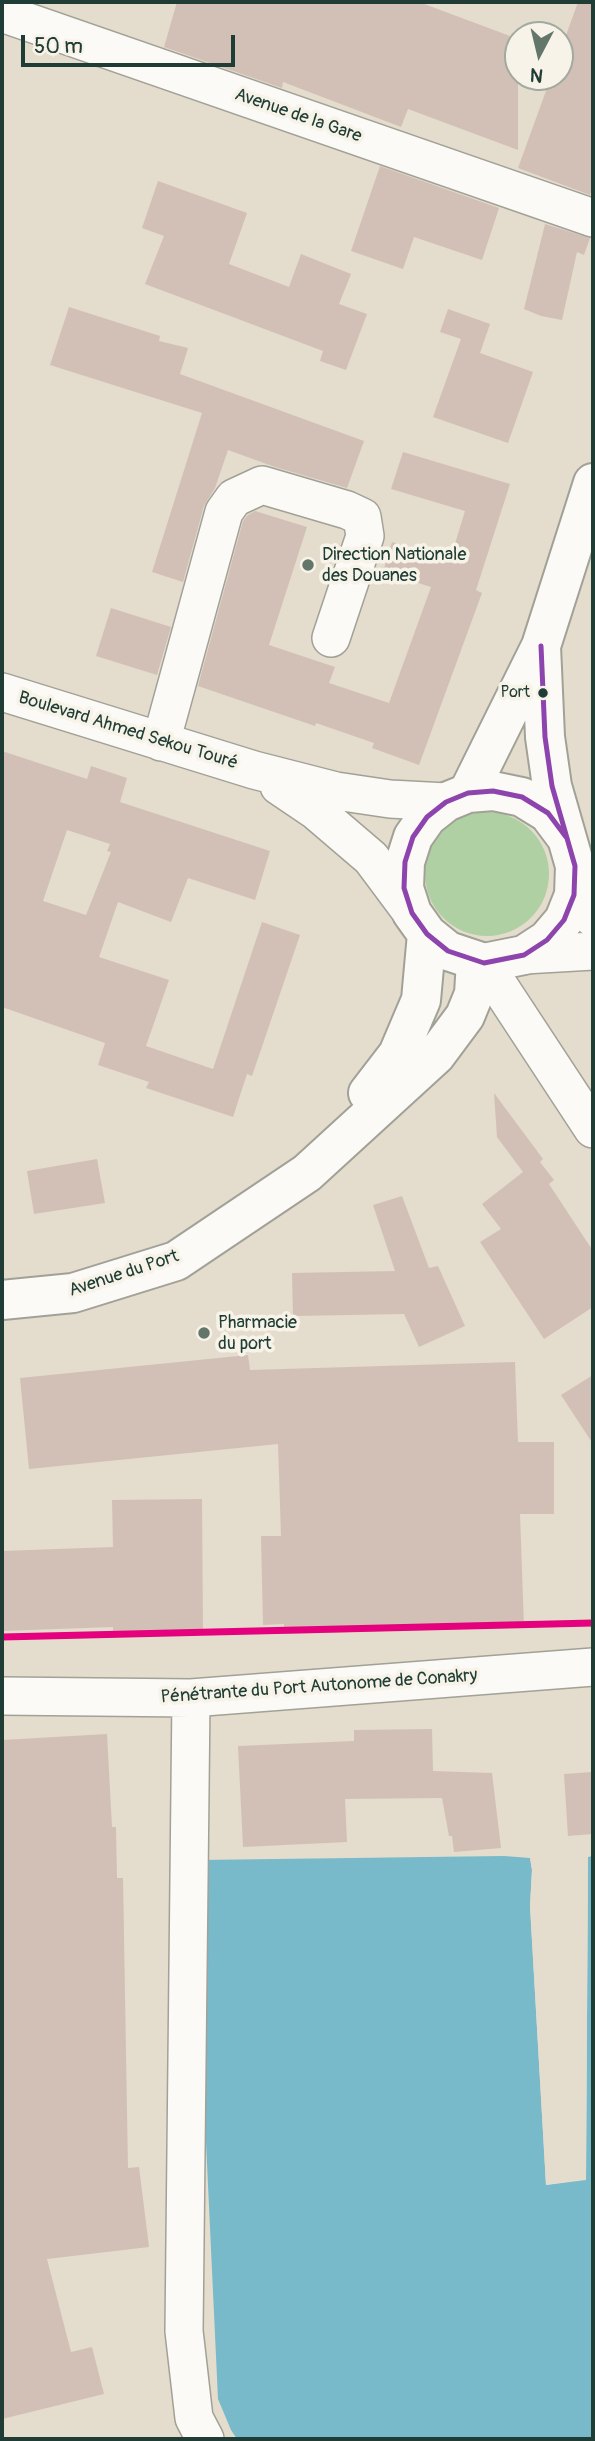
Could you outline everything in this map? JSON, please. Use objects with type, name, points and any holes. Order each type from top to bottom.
[{"type":"main road","points":[[457,798],[541,646],[593,483]]},
{"type":"main road","points":[[541,646],[545,737],[552,786],[575,866],[583,906],[564,920],[547,940],[524,954],[480,962],[448,951],[419,924],[404,888],[405,862],[413,837],[427,817],[457,798],[493,791],[522,797],[548,813],[566,837]]},
{"type":"main road","name":"Avenue du Port","points":[[307,1173],[398,1054],[421,999],[419,924]]},
{"type":"main road","name":"Avenue du Port","points":[[2,1300],[72,1293],[176,1261],[307,1173],[436,1055],[465,1016],[474,995],[480,962]]},
{"type":"street","name":"Avenue de la Gare","points":[[2,13],[593,218]]},
{"type":"street","points":[[161,742],[224,512],[234,498],[262,485],[362,517],[365,537],[331,638]]},
{"type":"street","name":"Boulevard Ahmed Sekou Touré","points":[[2,692],[254,771],[336,791],[390,799],[457,798]]},
{"type":"street","name":"Boulevard Ahmed Sekou Touré","points":[[254,771],[316,811],[371,858],[419,924]]},
{"type":"street","points":[[524,954],[593,951]]},
{"type":"street","points":[[480,962],[593,1129]]},
{"type":"street","name":"Pénétrante du Port Autonome de Conakry","points":[[2,1696],[191,1698],[593,1667]]},
{"type":"street","points":[[191,1698],[184,2331],[194,2418],[205,2439]]},
{"type":"green space","points":[[487,812],[511,817],[531,830],[544,850],[549,874],[544,898],[531,918],[511,931],[487,936],[463,931],[443,918],[430,898],[425,874],[430,850],[443,830],[463,817]]},
{"type":"water","points":[[504,1856],[530,1858],[532,1870],[530,1906],[546,2185],[586,2179],[588,1857],[593,1856],[593,2439],[237,2439],[218,2399],[194,1885],[200,1860]]},
{"type":"pier","points":[[585,1857],[588,1857],[586,2180],[546,2185],[530,1906],[530,1858],[533,1858],[536,1870],[534,1906],[549,2181],[582,2177]]},
{"type":"building","points":[[177,2],[419,2],[504,34],[504,91],[518,91],[518,150],[408,109],[401,127],[283,82],[282,88],[164,47]]},
{"type":"building","points":[[578,2],[593,2],[593,185],[590,195],[518,168],[546,91],[574,91],[574,21],[571,21]]},
{"type":"building","points":[[380,166],[499,208],[482,260],[414,237],[403,269],[351,251]]},
{"type":"building","points":[[158,181],[247,213],[229,264],[289,287],[301,254],[351,274],[339,304],[367,314],[346,370],[320,361],[323,351],[145,284],[164,236],[142,228]]},
{"type":"building","points":[[545,224],[590,238],[584,255],[577,252],[562,320],[524,309]]},
{"type":"building","points":[[69,307],[160,336],[159,341],[188,348],[180,374],[364,441],[347,488],[228,450],[215,488],[204,506],[183,582],[152,572],[202,413],[50,365]]},
{"type":"building","points":[[448,309],[490,324],[480,353],[533,372],[508,443],[433,417],[461,339],[440,332]]},
{"type":"building","points":[[403,452],[510,484],[476,590],[482,593],[419,765],[372,748],[374,743],[198,686],[243,521],[255,511],[307,527],[269,645],[335,667],[329,683],[389,703],[431,587],[383,572],[392,542],[450,560],[465,511],[391,489]]},
{"type":"building","points":[[111,608],[171,627],[157,675],[96,656]]},
{"type":"building","points":[[2,751],[87,779],[91,766],[127,778],[120,802],[270,851],[255,900],[188,878],[171,922],[118,902],[99,957],[169,980],[146,1046],[213,1069],[262,922],[300,935],[252,1076],[247,1074],[233,1117],[146,1088],[149,1082],[98,1065],[105,1043],[2,1007]],"holes":[[[67,830],[110,844],[107,851],[111,852],[86,915],[43,901]]]},
{"type":"building","points":[[494,1093],[543,1159],[540,1162],[554,1180],[549,1184],[593,1251],[593,1307],[544,1339],[480,1242],[501,1229],[482,1204],[523,1172],[497,1137]]},
{"type":"building","points":[[97,1159],[105,1203],[34,1214],[27,1171]]},
{"type":"building","points":[[402,1196],[429,1268],[438,1266],[465,1326],[419,1347],[404,1314],[293,1316],[292,1273],[395,1271],[373,1205]]},
{"type":"building","points":[[248,1355],[250,1370],[515,1362],[518,1442],[554,1442],[554,1514],[520,1514],[524,1627],[284,1634],[284,1624],[263,1625],[261,1536],[281,1536],[278,1444],[29,1469],[20,1378]]},
{"type":"building","points":[[593,1375],[593,1444],[561,1395]]},
{"type":"building","points":[[202,1499],[203,1633],[113,1633],[113,1627],[2,1631],[2,1551],[113,1547],[112,1500]]},
{"type":"building","points":[[432,1729],[433,1771],[492,1773],[501,1848],[454,1852],[442,1798],[345,1799],[347,1842],[243,1847],[238,1746],[354,1741],[354,1730]]},
{"type":"building","points":[[107,1734],[112,1827],[116,1827],[117,1878],[123,1878],[128,2168],[139,2167],[149,2247],[47,2259],[71,2352],[92,2347],[104,2394],[2,2419],[2,1740]]},
{"type":"building","points":[[592,1772],[593,1834],[568,1836],[564,1774]]},
{"type":"transit line","points":[[541,646],[545,737],[552,786],[575,866],[574,895],[564,920],[547,940],[524,955],[484,963],[448,951],[427,934],[412,913],[404,888],[405,862],[413,837],[427,817],[446,802],[468,793],[493,791],[522,797],[548,813],[566,837]]},
{"type":"transit line","points":[[2,1637],[593,1623]]},
{"type":"place","name":"Direction Nationale des Douanes","points":[[308,565]]},
{"type":"place","name":"Port","points":[[543,693]]},
{"type":"place","name":"Pharmacie du port","points":[[204,1333]]}]
